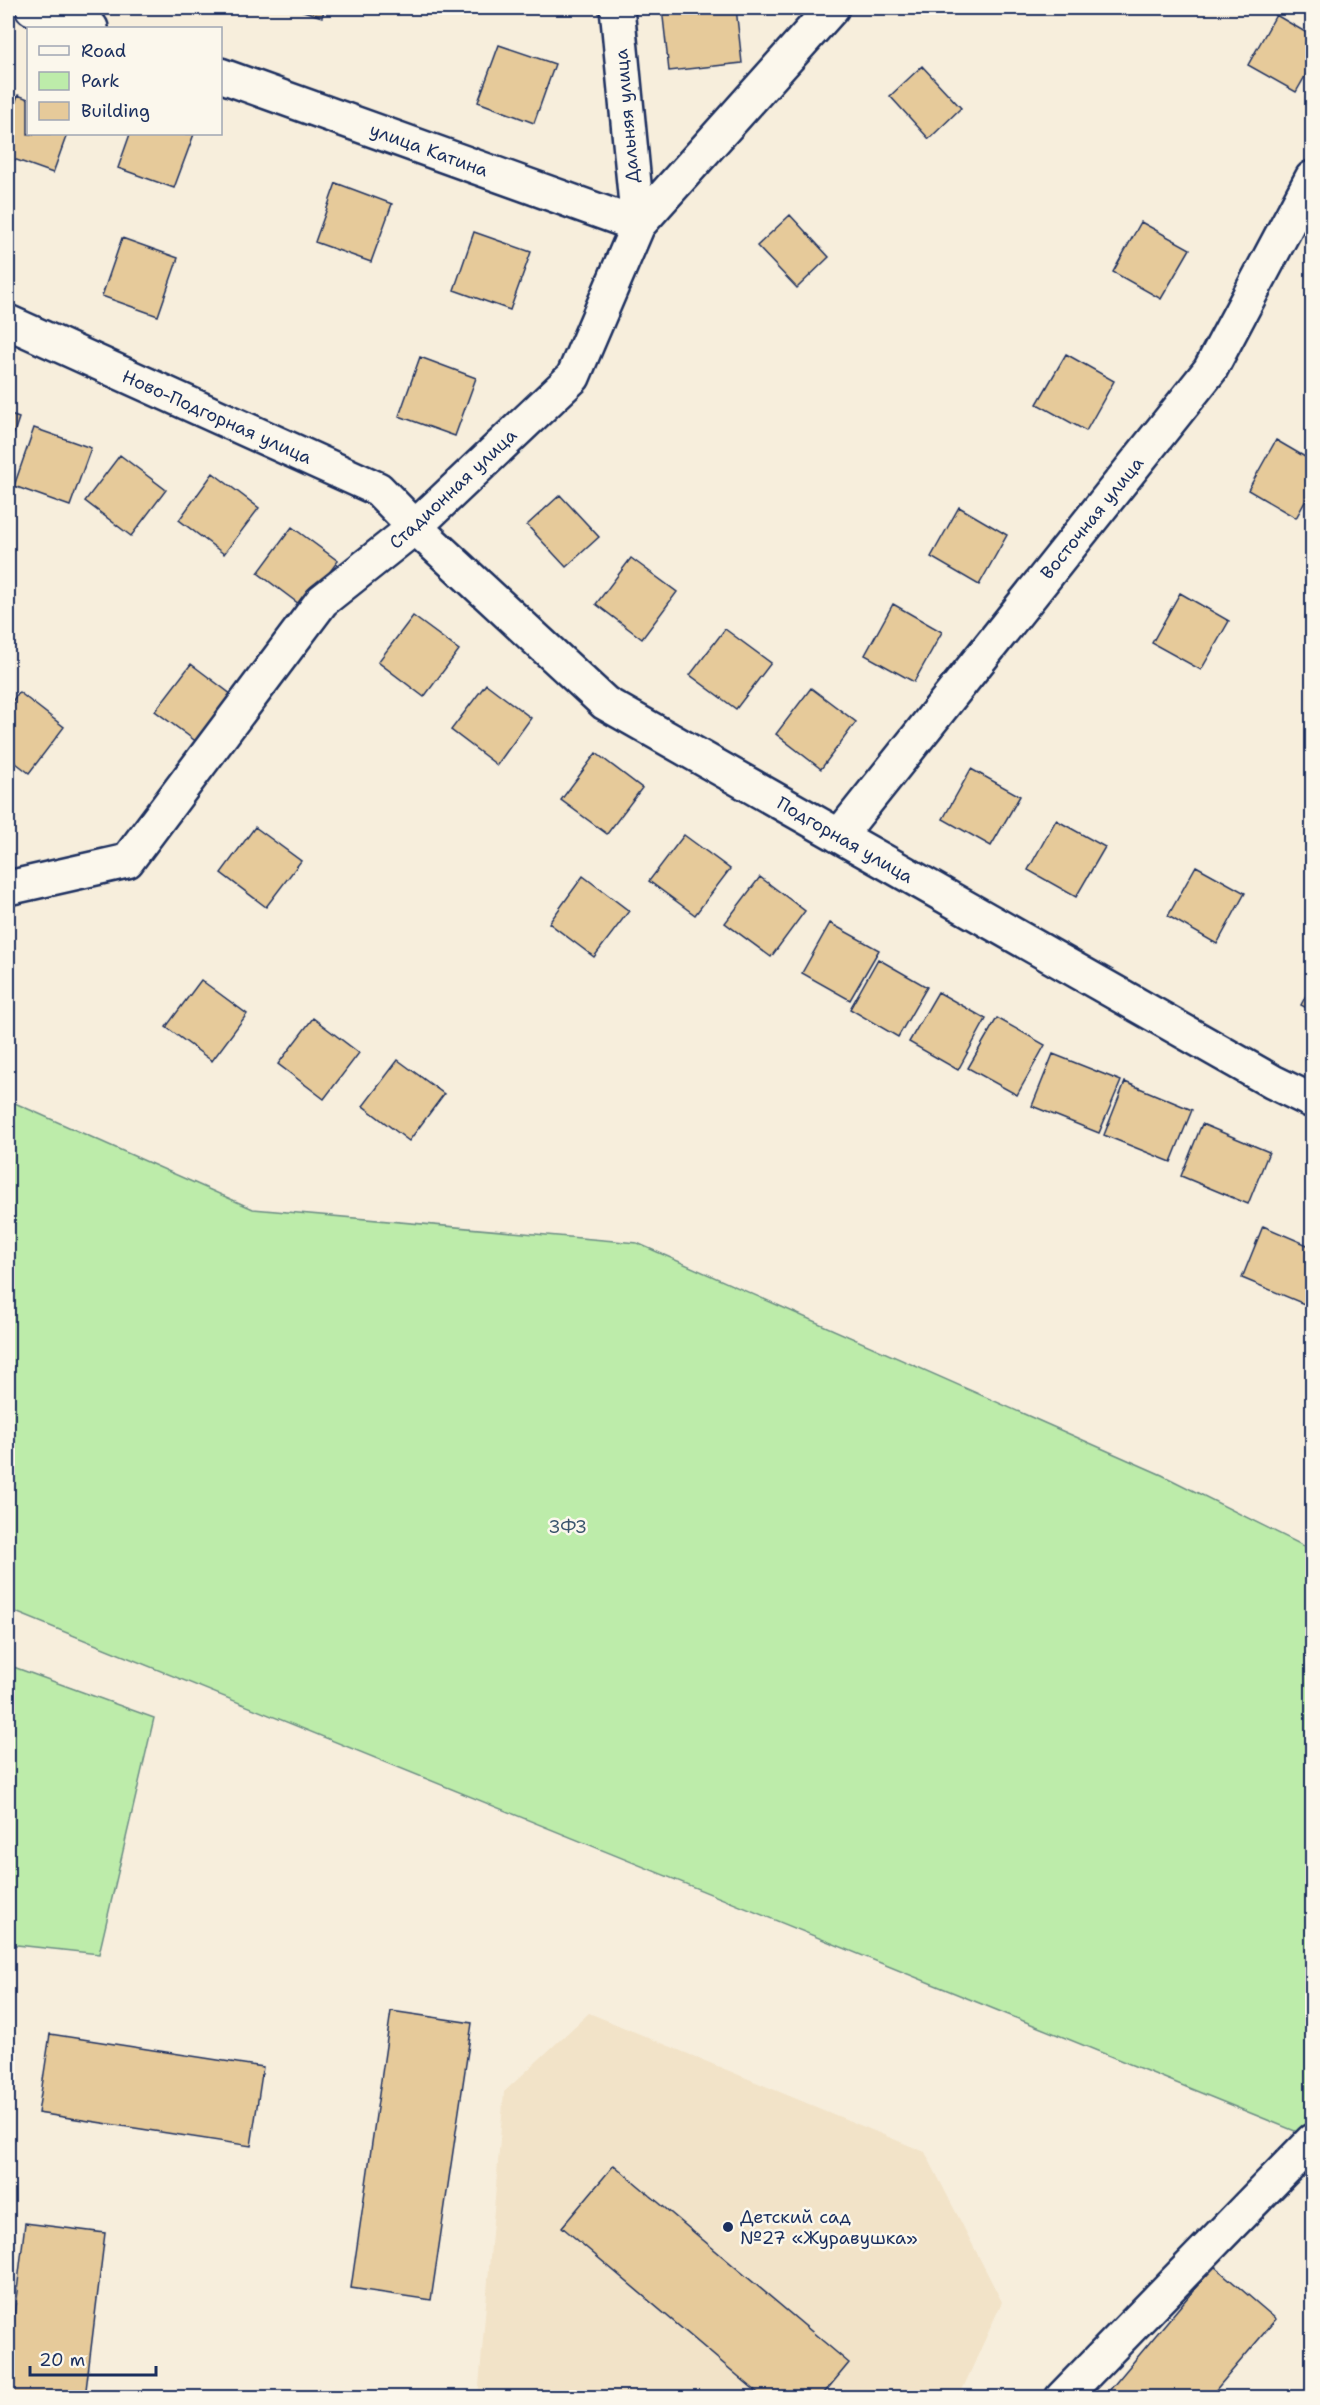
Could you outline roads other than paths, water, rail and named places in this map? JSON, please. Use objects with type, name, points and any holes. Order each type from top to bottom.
[{"type":"street","points":[[32,8],[88,27]]},
{"type":"street","name":"Дальняя улица","points":[[617,8],[638,225]]},
{"type":"street","name":"Стадионная улица","points":[[8,888],[127,861],[322,601],[415,527],[573,377],[638,225],[832,8]]},
{"type":"street","name":"улица Катина","points":[[222,76],[638,225]]},
{"type":"street","name":"Восточная улица","points":[[839,836],[1210,370],[1312,178]]},
{"type":"street","name":"Ново-Подгорная улица","points":[[8,322],[378,489],[415,527]]},
{"type":"street","name":"Подгорная улица","points":[[415,527],[605,704],[1273,1082],[1312,1101]]},
{"type":"street","points":[[1062,2397],[1312,2141]]},
{"type":"place","name":"Детский сад №27 «Журавушка»","points":[[728,2227]]},
{"type":"park label","name":"ЗФЗ","points":[[568,1527]]}]
